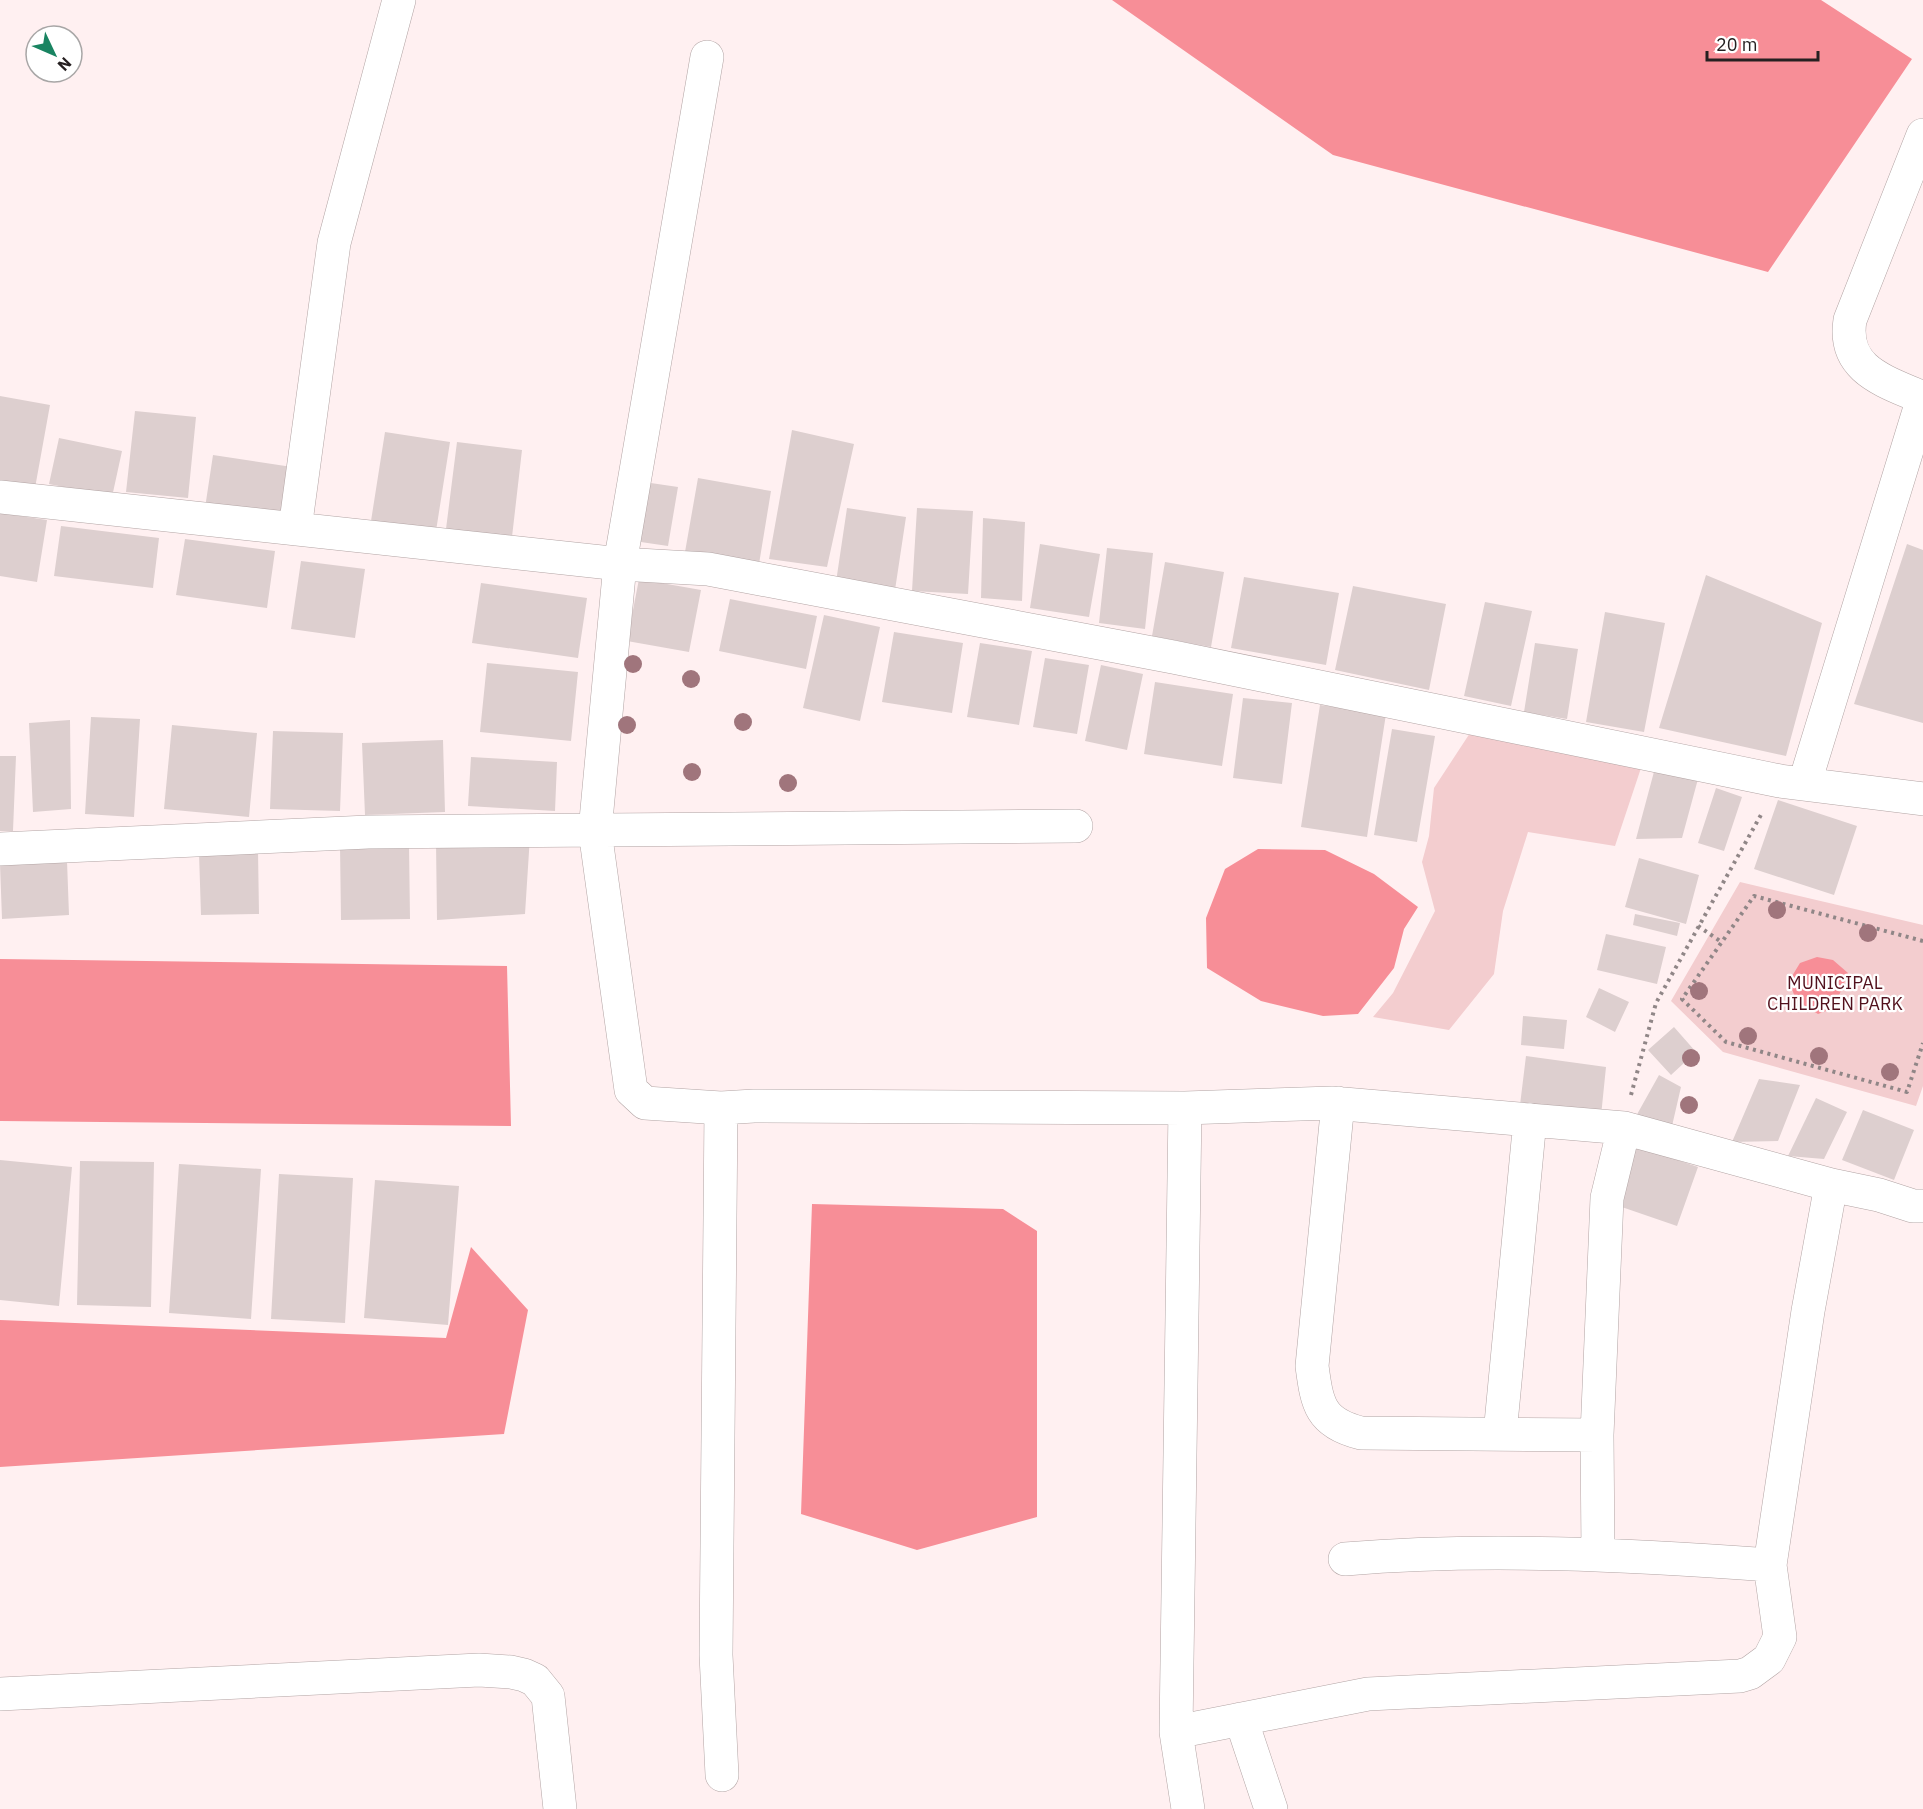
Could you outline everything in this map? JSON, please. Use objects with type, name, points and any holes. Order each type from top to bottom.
[{"type":"street","points":[[295,529],[334,243],[399,0]]},
{"type":"street","points":[[707,57],[620,564],[595,831],[631,1090],[645,1103],[722,1108],[754,1106],[1185,1108],[1338,1103],[1624,1128],[1831,1185],[1879,1195],[1913,1206],[1923,1206]]},
{"type":"street","points":[[1792,781],[1923,398],[1864,368],[1854,355],[1847,338],[1850,320],[1923,135]]},
{"type":"street","points":[[0,497],[620,564],[708,569],[1173,657],[1792,781],[1923,799]]},
{"type":"street","points":[[0,849],[368,832],[1076,826]]},
{"type":"street","points":[[1338,1103],[1312,1366],[1316,1396],[1323,1412],[1342,1428],[1361,1433],[1597,1435]]},
{"type":"street","points":[[722,1108],[716,1655],[722,1775]]},
{"type":"street","points":[[1185,1108],[1176,1731],[1188,1809]]},
{"type":"street","points":[[1500,1434],[1530,1120]]},
{"type":"street","points":[[1598,1553],[1597,1435],[1607,1198],[1624,1128]]},
{"type":"street","points":[[1176,1731],[1368,1694],[1740,1676],[1769,1659],[1780,1636],[1770,1565],[1808,1311],[1831,1185]]},
{"type":"street","points":[[1345,1558],[1413,1553],[1598,1553],[1770,1565]]},
{"type":"street","points":[[0,1694],[479,1670],[511,1672],[535,1680],[548,1696],[560,1809]]},
{"type":"street","points":[[1241,1719],[1271,1809]]},
{"type":"path","points":[[1624,1128],[1656,1003],[1698,926],[1792,781]]},
{"type":"path","points":[[1923,941],[1754,896],[1720,941],[1682,999],[1726,1042],[1907,1092],[1923,1043]]},
{"type":"path","points":[[1698,926],[1720,941]]},
{"type":"green space","points":[[1470,733],[1641,768],[1615,846],[1528,832],[1503,911],[1494,974],[1449,1030],[1373,1017],[1393,993],[1435,911],[1422,862],[1429,836],[1434,788]]},
{"type":"green space","name":"MUNICIPAL CHILDREN PARK","points":[[1740,882],[1923,925],[1923,1086],[1916,1106],[1723,1052],[1671,1001]]},
{"type":"shaded area","points":[[1112,0],[1821,0],[1912,59],[1768,272],[1333,155]]},
{"type":"shaded area","points":[[1258,849],[1325,850],[1374,874],[1418,907],[1404,929],[1394,968],[1358,1014],[1323,1016],[1261,1001],[1207,968],[1206,918],[1225,869]]},
{"type":"shaded area","points":[[1817,957],[1833,960],[1848,973],[1834,1008],[1818,1014],[1796,1000],[1789,981],[1800,963]]},
{"type":"shaded area","points":[[0,959],[507,966],[511,1126],[0,1121]]},
{"type":"shaded area","points":[[812,1204],[1003,1209],[1037,1231],[1037,1517],[917,1550],[801,1514]]},
{"type":"shaded area","points":[[471,1247],[528,1310],[504,1434],[0,1467],[0,1320],[446,1338]]},
{"type":"building","points":[[0,396],[50,405],[35,488],[0,482]]},
{"type":"building","points":[[135,411],[196,417],[188,498],[126,492]]},
{"type":"building","points":[[792,430],[854,444],[827,567],[769,559]]},
{"type":"building","points":[[385,432],[450,442],[436,531],[371,521]]},
{"type":"building","points":[[59,438],[122,451],[112,497],[49,484]]},
{"type":"building","points":[[457,442],[522,450],[512,537],[446,529]]},
{"type":"building","points":[[213,455],[292,467],[284,520],[205,508]]},
{"type":"building","points":[[698,478],[771,491],[759,564],[685,552]]},
{"type":"building","points":[[644,482],[678,487],[668,546],[634,541]]},
{"type":"building","points":[[847,508],[906,517],[895,590],[836,582]]},
{"type":"building","points":[[917,508],[973,511],[968,594],[912,591]]},
{"type":"building","points":[[0,513],[47,520],[37,582],[0,576]]},
{"type":"building","points":[[983,518],[1025,522],[1022,601],[981,598]]},
{"type":"building","points":[[61,526],[159,538],[153,588],[54,576]]},
{"type":"building","points":[[185,539],[275,551],[267,608],[176,595]]},
{"type":"building","points":[[1040,544],[1100,554],[1089,617],[1030,608]]},
{"type":"building","points":[[1907,544],[1923,550],[1923,723],[1854,704]]},
{"type":"building","points":[[1107,548],[1153,553],[1145,629],[1099,623]]},
{"type":"building","points":[[301,561],[365,569],[355,638],[291,629]]},
{"type":"building","points":[[1165,562],[1224,572],[1211,647],[1152,636]]},
{"type":"building","points":[[1706,575],[1822,623],[1786,756],[1659,728]]},
{"type":"building","points":[[1244,577],[1339,593],[1326,665],[1231,648]]},
{"type":"building","points":[[639,579],[701,590],[689,652],[627,641]]},
{"type":"building","points":[[481,583],[587,598],[578,658],[472,643]]},
{"type":"building","points":[[1353,586],[1446,604],[1429,690],[1335,670]]},
{"type":"building","points":[[730,599],[817,616],[806,669],[719,651]]},
{"type":"building","points":[[1485,602],[1532,611],[1511,706],[1464,696]]},
{"type":"building","points":[[1605,612],[1665,623],[1644,732],[1586,722]]},
{"type":"building","points":[[824,615],[880,627],[860,721],[803,708]]},
{"type":"building","points":[[894,632],[963,643],[952,713],[882,702]]},
{"type":"building","points":[[980,643],[1032,651],[1019,725],[967,717]]},
{"type":"building","points":[[1535,643],[1578,649],[1567,719],[1524,712]]},
{"type":"building","points":[[1045,658],[1089,665],[1077,734],[1033,727]]},
{"type":"building","points":[[487,663],[578,672],[571,741],[480,732]]},
{"type":"building","points":[[1101,665],[1143,674],[1127,750],[1085,741]]},
{"type":"building","points":[[1155,682],[1233,694],[1222,766],[1144,754]]},
{"type":"building","points":[[1243,698],[1292,703],[1282,784],[1233,778]]},
{"type":"building","points":[[1320,705],[1386,714],[1367,837],[1301,827]]},
{"type":"building","points":[[91,717],[140,719],[134,817],[85,814]]},
{"type":"building","points":[[70,720],[71,809],[33,812],[29,723]]},
{"type":"building","points":[[172,725],[257,733],[249,817],[164,809]]},
{"type":"building","points":[[1392,729],[1435,736],[1417,842],[1374,835]]},
{"type":"building","points":[[273,731],[343,733],[340,811],[270,809]]},
{"type":"building","points":[[443,740],[445,812],[365,815],[362,743]]},
{"type":"building","points":[[0,756],[16,756],[13,831],[0,831]]},
{"type":"building","points":[[471,757],[557,762],[555,811],[468,806]]},
{"type":"building","points":[[1655,768],[1698,779],[1682,838],[1636,839]]},
{"type":"building","points":[[1716,788],[1742,797],[1724,851],[1698,843]]},
{"type":"building","points":[[1778,800],[1857,826],[1834,895],[1754,869]]},
{"type":"building","points":[[530,836],[525,914],[437,920],[436,842]]},
{"type":"building","points":[[409,844],[410,919],[341,920],[340,845]]},
{"type":"building","points":[[258,851],[259,914],[201,915],[199,853]]},
{"type":"building","points":[[1639,858],[1699,875],[1686,924],[1625,907]]},
{"type":"building","points":[[67,861],[69,915],[2,919],[0,864]]},
{"type":"building","points":[[1635,914],[1680,923],[1677,936],[1633,925]]},
{"type":"building","points":[[1606,934],[1666,947],[1657,984],[1597,970]]},
{"type":"building","points":[[1599,988],[1629,1002],[1615,1032],[1586,1017]]},
{"type":"building","points":[[1523,1016],[1567,1020],[1564,1049],[1521,1045]]},
{"type":"building","points":[[1674,1027],[1696,1052],[1671,1075],[1648,1050]]},
{"type":"building","points":[[1526,1056],[1606,1067],[1601,1116],[1520,1105]]},
{"type":"building","points":[[1659,1075],[1681,1087],[1672,1126],[1635,1118]]},
{"type":"building","points":[[1759,1079],[1800,1085],[1778,1141],[1732,1142]]},
{"type":"building","points":[[1816,1098],[1847,1112],[1824,1159],[1788,1156]]},
{"type":"building","points":[[1863,1110],[1914,1130],[1894,1180],[1842,1160]]},
{"type":"building","points":[[1633,1145],[1698,1167],[1677,1226],[1613,1204]]},
{"type":"building","points":[[0,1160],[72,1167],[59,1306],[0,1300]]},
{"type":"building","points":[[80,1161],[154,1162],[151,1307],[77,1305]]},
{"type":"building","points":[[179,1164],[261,1169],[251,1319],[169,1313]]},
{"type":"building","points":[[279,1174],[353,1178],[345,1323],[271,1319]]},
{"type":"building","points":[[375,1180],[459,1186],[448,1325],[364,1318]]}]
